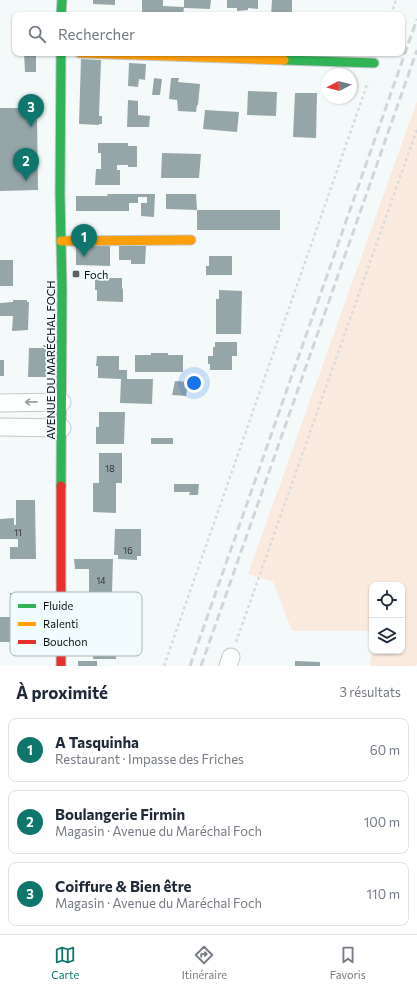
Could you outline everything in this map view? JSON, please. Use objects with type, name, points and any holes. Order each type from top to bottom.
[{"type":"main road","points":[[61,12],[62,0]]},
{"type":"main road","name":"AVENUE DU MARÉCHAL FOCH","points":[[61,56],[61,592]]},
{"type":"main road","points":[[168,56],[374,63]]},
{"type":"main road","points":[[61,241],[191,240]]},
{"type":"street","points":[[0,403],[62,402]]},
{"type":"street","points":[[0,427],[62,428]]},
{"type":"path","points":[[392,12],[396,0]]},
{"type":"path","points":[[164,666],[374,63]]},
{"type":"path","points":[[229,661],[417,129]]},
{"type":"shaded area","points":[[417,101],[417,664],[415,666],[370,666],[371,654],[405,654],[405,582],[369,582],[369,631],[292,631],[273,582],[248,574]]},
{"type":"building","points":[[93,0],[115,0],[115,5],[93,4]]},
{"type":"building","points":[[142,0],[163,0],[163,6],[184,7],[183,12],[142,12]]},
{"type":"building","points":[[184,0],[211,0],[210,9],[184,8]]},
{"type":"building","points":[[227,0],[258,0],[258,9],[248,8],[248,10],[237,11],[237,8],[227,8]]},
{"type":"building","points":[[272,0],[292,0],[292,12],[271,12]]},
{"type":"building","points":[[24,56],[36,56],[36,72],[25,72]]},
{"type":"building","points":[[81,59],[101,60],[99,116],[102,116],[102,124],[99,125],[79,124]]},
{"type":"building","points":[[129,63],[146,64],[145,80],[139,79],[138,87],[128,86]]},
{"type":"building","points":[[154,78],[162,79],[160,95],[152,95]]},
{"type":"building","points":[[171,78],[179,78],[178,82],[200,84],[196,112],[178,111],[177,100],[169,99]]},
{"type":"building","points":[[248,91],[277,92],[276,116],[247,115]]},
{"type":"building","points":[[295,93],[317,93],[316,138],[293,137]]},
{"type":"building","points":[[128,100],[138,101],[138,115],[150,116],[149,127],[127,127]]},
{"type":"building","points":[[0,108],[29,108],[29,116],[37,116],[38,190],[0,191]]},
{"type":"building","points":[[205,110],[239,112],[237,132],[203,129]]},
{"type":"building","points":[[98,143],[128,143],[128,146],[137,146],[137,167],[117,165],[117,170],[120,170],[120,185],[95,185],[96,169],[101,169],[101,153],[98,153]]},
{"type":"building","points":[[162,153],[201,154],[199,178],[161,178]]},
{"type":"building","points":[[107,194],[155,194],[154,217],[141,216],[141,203],[147,203],[147,197],[138,197],[138,203],[129,203],[129,211],[76,211],[76,196],[108,196]]},
{"type":"building","points":[[166,194],[196,194],[197,210],[166,209]]},
{"type":"building","points":[[197,210],[280,210],[280,230],[197,230]]},
{"type":"building","points":[[76,246],[110,246],[110,266],[76,265]]},
{"type":"building","points":[[119,246],[146,246],[145,264],[131,264],[131,260],[119,260]]},
{"type":"building","points":[[209,256],[232,256],[232,275],[206,275],[206,266],[209,266]]},
{"type":"building","points":[[0,260],[13,260],[13,286],[0,286]]},
{"type":"building","points":[[95,278],[122,278],[123,302],[97,301]]},
{"type":"building","points":[[219,290],[242,291],[241,334],[216,334],[216,299],[219,299]]},
{"type":"building","points":[[13,300],[27,300],[27,302],[29,302],[28,330],[12,331],[13,316],[0,316],[0,303],[13,302]]},
{"type":"building","points":[[215,342],[237,342],[237,356],[232,356],[232,370],[210,370],[208,356],[213,356],[213,347],[215,347]]},
{"type":"building","points":[[29,348],[46,348],[46,377],[28,377]]},
{"type":"building","points":[[151,353],[183,355],[183,372],[135,372],[135,355],[151,355]]},
{"type":"building","points":[[97,356],[119,356],[119,370],[127,370],[127,379],[153,379],[152,404],[120,403],[121,379],[98,378],[98,366],[96,366]]},
{"type":"building","points":[[0,360],[4,360],[4,376],[0,376]]},
{"type":"building","points":[[175,381],[188,382],[186,396],[172,395]]},
{"type":"building","points":[[99,412],[125,412],[124,444],[96,444],[96,427],[99,427]]},
{"type":"building","points":[[151,438],[173,438],[173,444],[151,444]]},
{"type":"building","points":[[99,453],[122,453],[122,483],[116,483],[116,513],[93,512],[93,483],[99,483]]},
{"type":"building","points":[[174,484],[199,484],[198,495],[189,495],[190,492],[174,492]]},
{"type":"building","points":[[16,500],[35,500],[36,559],[10,559],[10,547],[18,547],[18,539],[0,539],[0,519],[14,518],[14,525],[16,525]]},
{"type":"building","points":[[115,529],[141,529],[141,556],[137,556],[137,560],[118,559],[118,555],[114,555]]},
{"type":"building","points":[[74,559],[113,559],[112,592],[89,592],[89,569],[75,569]]},
{"type":"building","points":[[0,617],[10,617],[10,642],[0,642]]},
{"type":"building","points":[[93,656],[116,656],[116,659],[93,659]]},
{"type":"building","points":[[78,661],[97,661],[97,666],[78,666]]},
{"type":"building","points":[[295,661],[320,662],[320,666],[295,666]]},
{"type":"railway","points":[[405,53],[417,19]]},
{"type":"railway","points":[[201,666],[417,50]]},
{"type":"railway","points":[[190,666],[404,56]]},
{"type":"traffic: fast","points":[[61,12],[62,0]]},
{"type":"traffic: fast","points":[[61,56],[61,486]]},
{"type":"traffic: fast","points":[[284,60],[374,63]]},
{"type":"traffic: slow","points":[[167,56],[284,60]]},
{"type":"traffic: slow","points":[[61,241],[191,240]]},
{"type":"traffic: jam","points":[[61,486],[61,592]]},
{"type":"traffic: jam","points":[[61,656],[61,666]]},
{"type":"place","name":"Coiffure & Bien être","points":[[31,127]]},
{"type":"place","name":"Boulangerie Firmin","points":[[26,181]]},
{"type":"place","name":"A Tasquinha","points":[[84,257]]},
{"type":"place","name":"Foch","points":[[76,274]]}]
